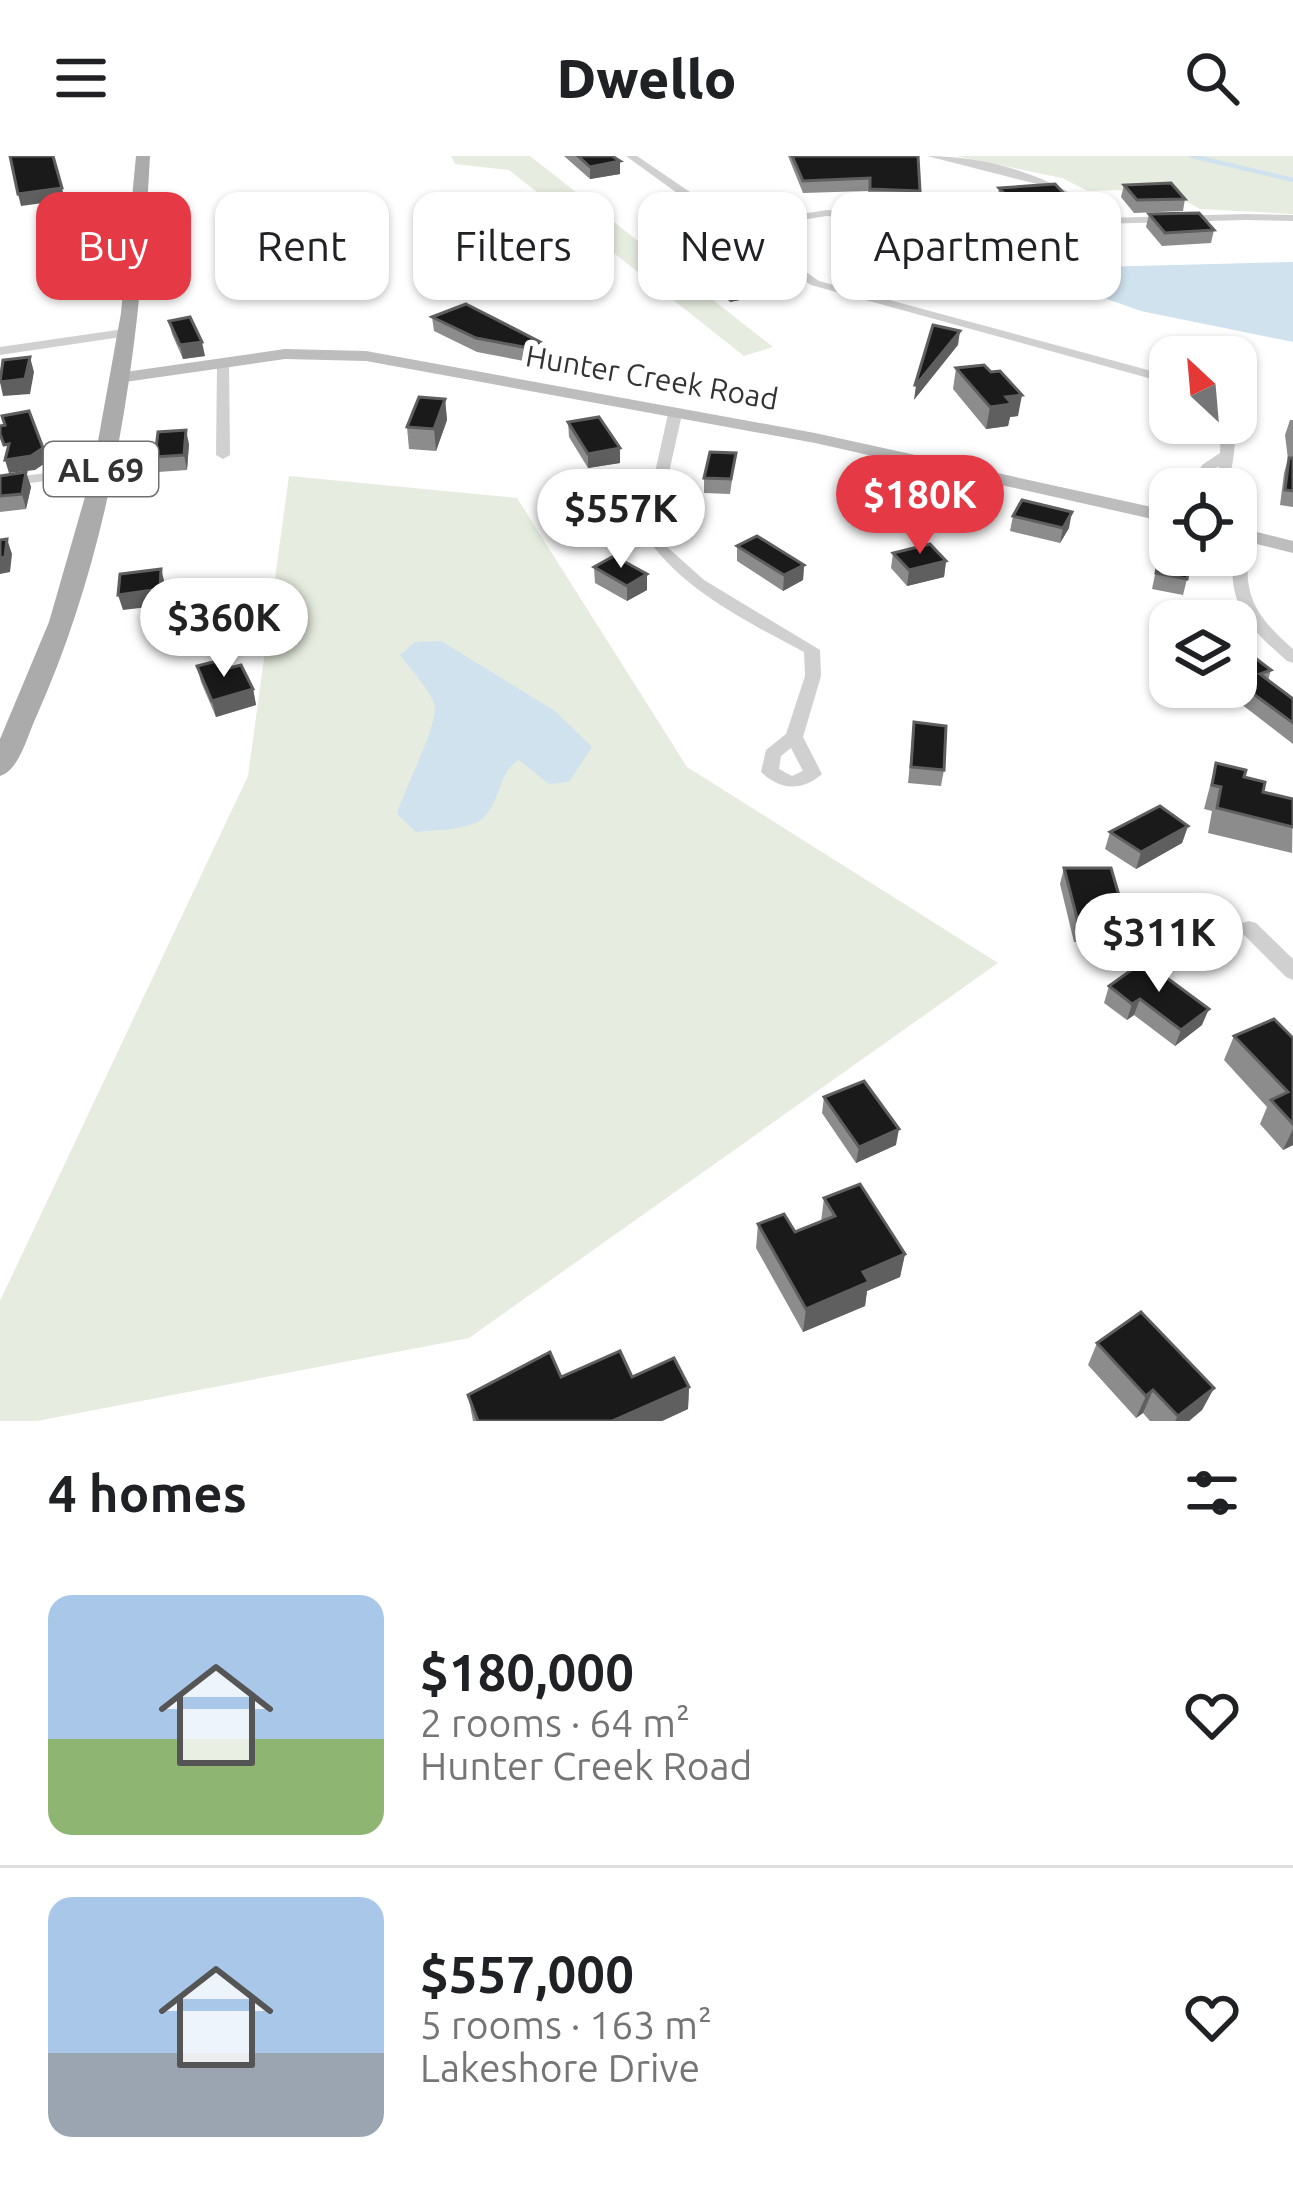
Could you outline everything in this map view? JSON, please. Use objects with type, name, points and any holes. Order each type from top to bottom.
[{"type":"main road","name":"AL 69","points":[[0,767],[78,570],[118,378],[143,156]]},
{"type":"main road","name":"Hunter Creek Road","points":[[118,378],[285,354],[346,353],[856,446],[1149,512]]},
{"type":"main road","points":[[1257,539],[1293,547]]},
{"type":"street","points":[[631,156],[682,192]]},
{"type":"street","points":[[932,156],[1048,182],[1067,192]]},
{"type":"street","points":[[1121,220],[1245,218]]},
{"type":"street","points":[[807,280],[844,294],[1149,374]]},
{"type":"street","points":[[0,351],[124,333]]},
{"type":"street","points":[[223,364],[223,454]]},
{"type":"street","points":[[675,413],[649,531],[665,554],[692,576],[812,650],[813,676],[794,736]]},
{"type":"street","points":[[1224,444],[1224,468]]},
{"type":"street","points":[[1207,468],[1221,457]]},
{"type":"street","points":[[0,483],[101,470]]},
{"type":"street","points":[[1237,576],[1241,598],[1293,658]]},
{"type":"street","points":[[1249,928],[1293,972]]},
{"type":"lane","points":[[1245,218],[1293,218]]},
{"type":"shaded area","points":[[451,156],[530,156],[576,192],[537,192],[509,170],[455,164]]},
{"type":"shaded area","points":[[956,156],[1293,156],[1293,214],[1200,209],[1163,189],[1088,191],[1062,178]]},
{"type":"shaded area","points":[[614,222],[638,241],[638,272],[614,253]]},
{"type":"shaded area","points":[[673,300],[713,300],[773,347],[744,356]]},
{"type":"shaded area","points":[[289,476],[517,498],[687,767],[998,963],[469,1338],[37,1421],[0,1421],[0,1301],[248,776]]},
{"type":"water","points":[[1293,262],[1293,342],[1141,311],[1110,300],[1121,300],[1121,266]]},
{"type":"water","points":[[441,641],[555,711],[592,747],[569,782],[549,784],[519,760],[506,774],[484,817],[462,827],[416,832],[397,814],[435,712],[423,684],[400,655],[415,642]]},
{"type":"building","points":[[10,156],[53,156],[62,188],[18,194]]},
{"type":"building","points":[[578,156],[612,156],[620,161],[590,167]]},
{"type":"building","points":[[792,156],[918,156],[920,191],[870,189],[870,178],[803,181]]},
{"type":"building","points":[[1171,183],[1185,199],[1137,200],[1124,185]]},
{"type":"building","points":[[1055,184],[1063,192],[1003,192],[999,188]]},
{"type":"building","points":[[1199,213],[1214,230],[1165,233],[1149,214]]},
{"type":"building","points":[[466,304],[546,345],[544,351],[476,338],[432,317]]},
{"type":"building","points":[[190,317],[202,342],[180,345],[169,321]]},
{"type":"building","points":[[933,325],[960,331],[915,385]]},
{"type":"building","points":[[30,357],[25,379],[0,382],[3,360]]},
{"type":"building","points":[[984,365],[991,372],[1000,371],[1022,395],[1006,397],[1012,404],[990,407],[956,368]]},
{"type":"building","points":[[419,397],[445,399],[434,429],[407,427]]},
{"type":"building","points":[[29,411],[43,448],[31,456],[5,460],[9,444],[4,445],[0,434],[0,426],[5,425],[2,416]]},
{"type":"building","points":[[599,417],[620,448],[588,454],[568,422]]},
{"type":"building","points":[[186,430],[184,455],[155,457],[158,432]]},
{"type":"building","points":[[710,452],[736,453],[731,479],[704,478]]},
{"type":"building","points":[[1289,458],[1293,458],[1293,491],[1285,490]]},
{"type":"building","points":[[26,472],[22,494],[0,496],[0,476]]},
{"type":"building","points":[[887,478],[924,507],[903,514],[886,500],[875,503],[855,487]]},
{"type":"building","points":[[1022,500],[1072,512],[1063,528],[1013,516]]},
{"type":"building","points":[[757,536],[804,565],[784,575],[737,546]]},
{"type":"building","points":[[7,539],[5,557],[0,558],[0,540]]},
{"type":"building","points":[[930,544],[946,561],[909,570],[893,553]]},
{"type":"building","points":[[614,556],[647,574],[627,586],[594,567]]},
{"type":"building","points":[[161,569],[160,589],[118,595],[120,574]]},
{"type":"building","points":[[1257,659],[1271,670],[1260,674],[1293,699],[1293,723],[1257,696]]},
{"type":"building","points":[[217,661],[221,670],[241,665],[253,689],[212,701],[197,666]]},
{"type":"building","points":[[914,722],[946,726],[944,770],[911,767]]},
{"type":"building","points":[[1216,763],[1246,770],[1244,777],[1265,782],[1263,792],[1293,799],[1293,827],[1217,808],[1221,787],[1212,785]]},
{"type":"building","points":[[1160,806],[1188,826],[1141,852],[1110,832]]},
{"type":"building","points":[[1064,868],[1111,868],[1128,926],[1079,926]]},
{"type":"building","points":[[1144,961],[1209,1009],[1181,1030],[1140,999],[1132,1004],[1109,986]]},
{"type":"building","points":[[1274,1019],[1293,1038],[1293,1124],[1271,1100],[1288,1092],[1234,1036]]},
{"type":"building","points":[[864,1081],[899,1129],[859,1147],[824,1097]]},
{"type":"building","points":[[860,1184],[905,1254],[863,1272],[869,1282],[806,1309],[758,1224],[784,1214],[795,1232],[835,1216],[824,1198]]},
{"type":"building","points":[[1141,1312],[1214,1388],[1178,1416],[1153,1390],[1146,1396],[1097,1343]]},
{"type":"building","points":[[620,1351],[632,1377],[674,1358],[689,1387],[612,1421],[478,1421],[468,1395],[550,1352],[561,1377]]},
{"type":"waterway","points":[[1192,156],[1293,180]]}]
